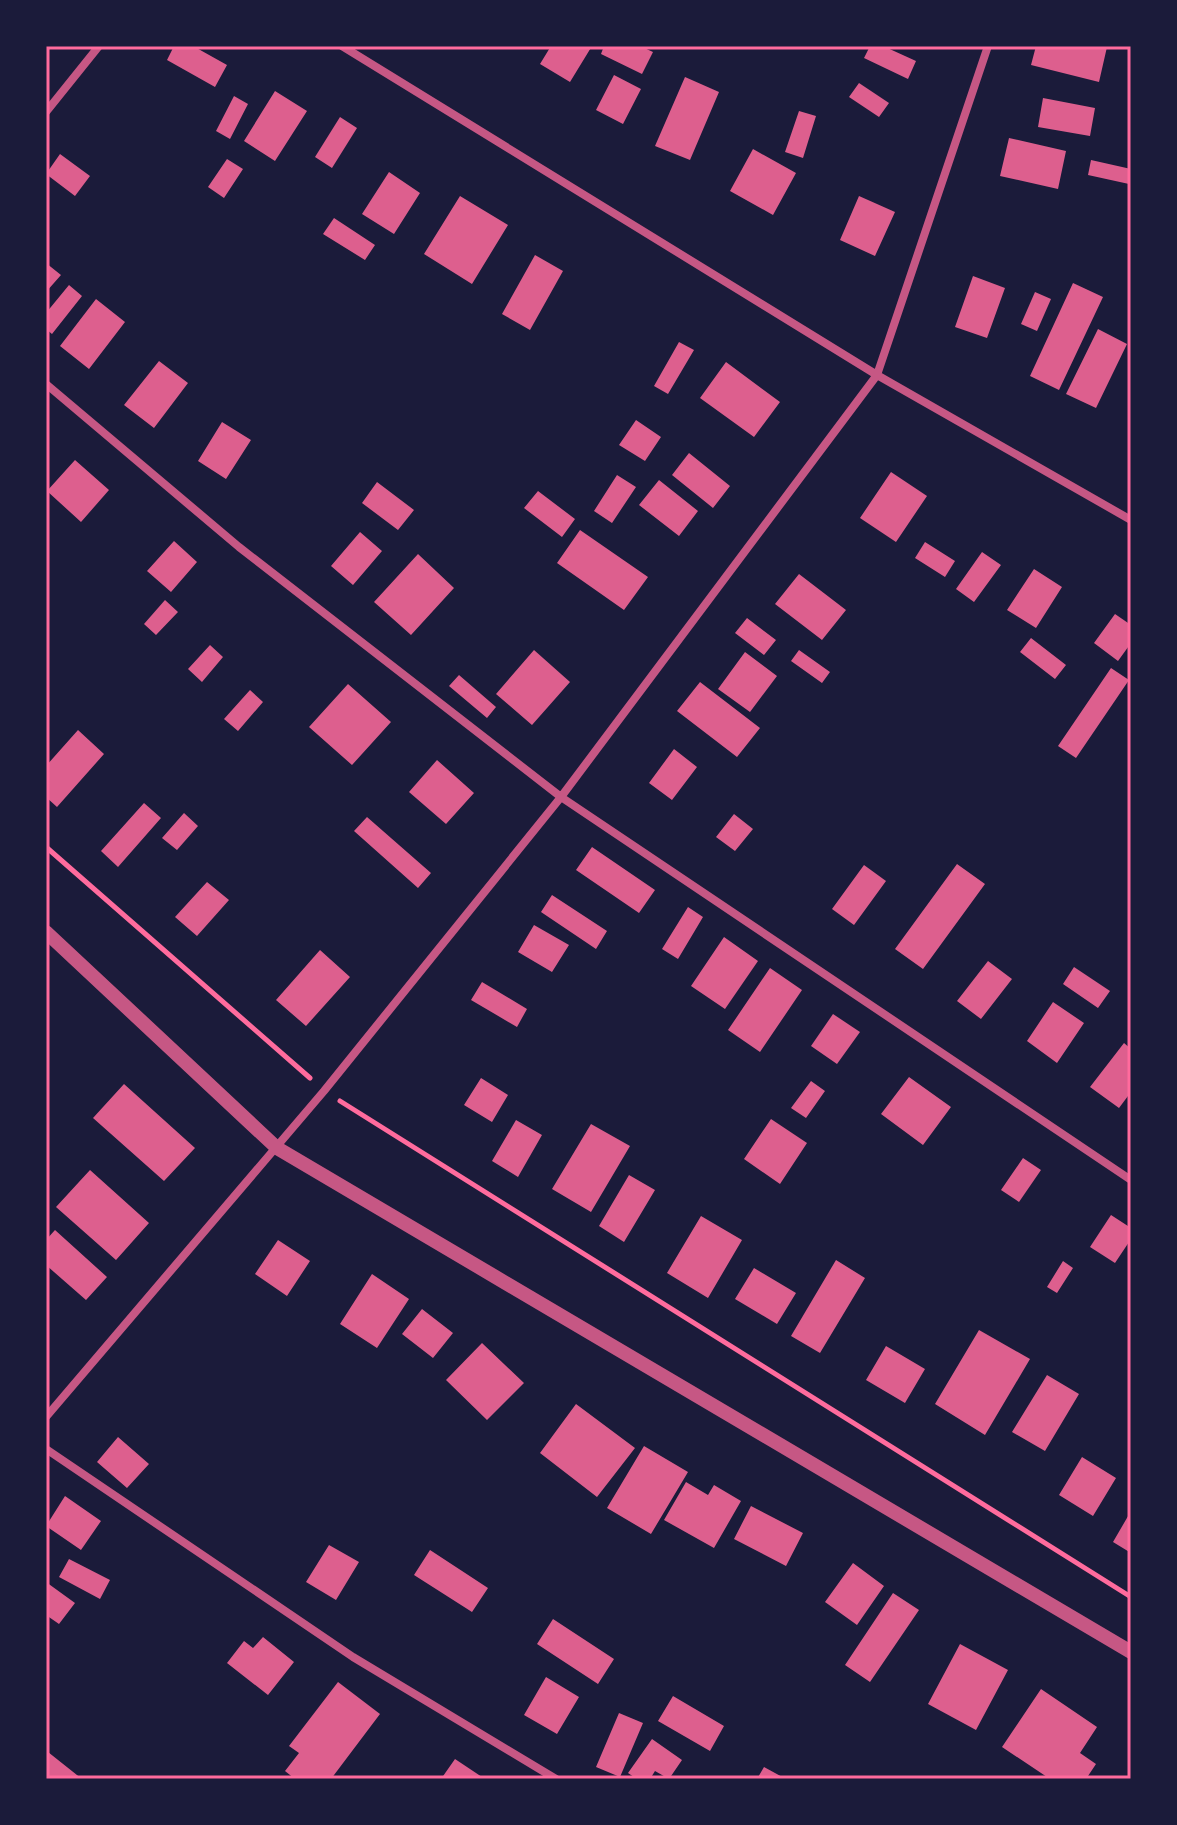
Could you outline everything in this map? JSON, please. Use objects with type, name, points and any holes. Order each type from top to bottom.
[{"type":"street","points":[[46,112],[99,46]]},
{"type":"street","points":[[342,46],[877,375],[1131,520]]},
{"type":"street","points":[[46,1417],[277,1148],[561,797],[877,375],[988,46]]},
{"type":"street","points":[[46,384],[239,547],[561,797],[1131,1180]]},
{"type":"street","points":[[46,932],[277,1148],[1131,1652]]},
{"type":"street","points":[[46,1449],[353,1657],[556,1779]]},
{"type":"path","points":[[46,847],[324,1091],[1131,1597]]},
{"type":"building","points":[[174,46],[193,46],[227,65],[215,87],[167,60]]},
{"type":"building","points":[[551,46],[592,46],[570,82],[540,64]]},
{"type":"building","points":[[604,46],[640,46],[653,52],[642,74],[601,54]]},
{"type":"building","points":[[870,46],[883,46],[916,61],[908,79],[864,58]]},
{"type":"building","points":[[1036,46],[1107,47],[1099,82],[1031,65]]},
{"type":"building","points":[[614,75],[641,89],[623,124],[596,110]]},
{"type":"building","points":[[685,77],[719,92],[690,160],[655,146]]},
{"type":"building","points":[[859,83],[889,103],[879,117],[849,97]]},
{"type":"building","points":[[275,91],[307,111],[275,161],[244,141]]},
{"type":"building","points":[[234,96],[248,104],[230,139],[216,131]]},
{"type":"building","points":[[1043,98],[1095,108],[1090,136],[1038,127]]},
{"type":"building","points":[[799,111],[816,116],[803,158],[785,152]]},
{"type":"building","points":[[340,117],[357,128],[332,168],[315,157]]},
{"type":"building","points":[[1009,138],[1066,151],[1058,189],[1000,176]]},
{"type":"building","points":[[753,149],[796,173],[773,215],[730,191]]},
{"type":"building","points":[[60,154],[90,176],[75,196],[46,174]]},
{"type":"building","points":[[227,159],[243,169],[224,198],[208,187]]},
{"type":"building","points":[[1091,160],[1131,169],[1129,184],[1088,175]]},
{"type":"building","points":[[389,172],[420,193],[394,234],[362,214]]},
{"type":"building","points":[[460,196],[508,225],[472,284],[424,254]]},
{"type":"building","points":[[859,196],[895,212],[875,256],[840,240]]},
{"type":"building","points":[[334,218],[375,245],[365,260],[323,234]]},
{"type":"building","points":[[535,255],[563,271],[530,330],[502,314]]},
{"type":"building","points":[[46,263],[61,275],[46,292]]},
{"type":"building","points":[[973,276],[1005,288],[987,338],[955,327]]},
{"type":"building","points":[[1073,283],[1103,297],[1059,390],[1030,376]]},
{"type":"building","points":[[69,285],[82,296],[52,334],[46,329],[46,313]]},
{"type":"building","points":[[1035,292],[1051,299],[1037,331],[1021,324]]},
{"type":"building","points":[[96,299],[125,322],[89,369],[60,346]]},
{"type":"building","points":[[1098,329],[1127,344],[1096,408],[1066,394]]},
{"type":"building","points":[[679,342],[694,350],[668,394],[654,386]]},
{"type":"building","points":[[159,361],[188,383],[154,428],[124,405]]},
{"type":"building","points":[[726,362],[780,402],[754,437],[700,398]]},
{"type":"building","points":[[636,420],[661,437],[645,461],[619,445]]},
{"type":"building","points":[[222,422],[251,440],[226,479],[198,461]]},
{"type":"building","points":[[689,453],[730,486],[713,508],[672,475]]},
{"type":"building","points":[[75,460],[109,490],[81,522],[47,491]]},
{"type":"building","points":[[891,472],[927,496],[896,542],[860,518]]},
{"type":"building","points":[[617,475],[636,487],[612,523],[594,511]]},
{"type":"building","points":[[659,480],[698,511],[679,536],[639,505]]},
{"type":"building","points":[[377,482],[414,510],[398,530],[362,503]]},
{"type":"building","points":[[538,491],[575,519],[562,537],[524,508]]},
{"type":"building","points":[[580,530],[648,577],[624,610],[557,563]]},
{"type":"building","points":[[360,532],[382,551],[353,585],[331,566]]},
{"type":"building","points":[[174,541],[197,562],[171,592],[147,571]]},
{"type":"building","points":[[925,542],[955,561],[945,577],[915,558]]},
{"type":"building","points":[[982,552],[1001,565],[974,602],[956,589]]},
{"type":"building","points":[[418,554],[454,588],[411,635],[374,602]]},
{"type":"building","points":[[1034,569],[1062,587],[1036,628],[1007,610]]},
{"type":"building","points":[[799,574],[846,610],[822,640],[775,604]]},
{"type":"building","points":[[165,600],[178,612],[156,635],[144,624]]},
{"type":"building","points":[[1115,614],[1131,625],[1131,643],[1118,661],[1094,643]]},
{"type":"building","points":[[747,618],[776,640],[764,655],[735,633]]},
{"type":"building","points":[[1031,638],[1066,665],[1055,679],[1020,652]]},
{"type":"building","points":[[210,645],[223,657],[202,682],[188,669]]},
{"type":"building","points":[[534,650],[570,682],[532,725],[496,694]]},
{"type":"building","points":[[799,650],[830,672],[822,683],[791,661]]},
{"type":"building","points":[[745,652],[777,676],[750,712],[718,689]]},
{"type":"building","points":[[1111,668],[1129,680],[1076,758],[1058,746]]},
{"type":"building","points":[[459,675],[496,707],[487,718],[449,686]]},
{"type":"building","points":[[700,682],[760,728],[737,757],[677,711]]},
{"type":"building","points":[[348,684],[391,722],[352,765],[309,727]]},
{"type":"building","points":[[250,690],[263,702],[238,731],[224,719]]},
{"type":"building","points":[[78,730],[104,754],[57,807],[46,797],[46,766]]},
{"type":"building","points":[[674,749],[697,767],[672,800],[649,783]]},
{"type":"building","points":[[437,760],[474,793],[446,824],[409,792]]},
{"type":"building","points":[[144,803],[161,818],[118,867],[101,851]]},
{"type":"building","points":[[184,813],[198,826],[177,850],[162,838]]},
{"type":"building","points":[[734,814],[753,829],[735,851],[716,837]]},
{"type":"building","points":[[367,817],[431,873],[418,888],[354,831]]},
{"type":"building","points":[[592,847],[655,890],[639,913],[576,870]]},
{"type":"building","points":[[957,864],[985,884],[923,969],[895,949]]},
{"type":"building","points":[[864,865],[886,881],[854,925],[832,909]]},
{"type":"building","points":[[207,882],[229,900],[197,936],[175,917]]},
{"type":"building","points":[[552,895],[607,931],[596,949],[541,912]]},
{"type":"building","points":[[688,907],[703,917],[678,959],[662,949]]},
{"type":"building","points":[[534,925],[569,945],[552,972],[518,952]]},
{"type":"building","points":[[724,937],[758,961],[725,1009],[691,986]]},
{"type":"building","points":[[320,950],[350,977],[306,1026],[276,1000]]},
{"type":"building","points":[[988,961],[1012,979],[981,1019],[957,1001]]},
{"type":"building","points":[[1074,967],[1110,991],[1098,1008],[1063,984]]},
{"type":"building","points":[[770,968],[802,990],[760,1052],[728,1030]]},
{"type":"building","points":[[482,982],[527,1009],[517,1027],[471,1000]]},
{"type":"building","points":[[1053,1002],[1084,1023],[1057,1063],[1027,1041]]},
{"type":"building","points":[[833,1014],[860,1032],[837,1064],[811,1046]]},
{"type":"building","points":[[1124,1043],[1131,1049],[1131,1092],[1119,1108],[1090,1087]]},
{"type":"building","points":[[909,1077],[951,1107],[923,1145],[881,1114]]},
{"type":"building","points":[[481,1078],[508,1095],[492,1122],[464,1105]]},
{"type":"building","points":[[811,1081],[825,1091],[806,1118],[791,1108]]},
{"type":"building","points":[[124,1084],[195,1148],[164,1181],[93,1118]]},
{"type":"building","points":[[771,1119],[807,1143],[780,1184],[744,1159]]},
{"type":"building","points":[[516,1120],[542,1135],[518,1177],[492,1161]]},
{"type":"building","points":[[591,1124],[630,1146],[591,1212],[552,1189]]},
{"type":"building","points":[[1023,1158],[1041,1170],[1019,1202],[1001,1190]]},
{"type":"building","points":[[90,1170],[149,1223],[116,1260],[56,1207]]},
{"type":"building","points":[[629,1175],[655,1190],[624,1242],[599,1226]]},
{"type":"building","points":[[1111,1215],[1131,1228],[1131,1239],[1115,1263],[1090,1247]]},
{"type":"building","points":[[701,1216],[742,1240],[708,1298],[667,1273]]},
{"type":"building","points":[[55,1230],[107,1277],[86,1300],[46,1265],[46,1240]]},
{"type":"building","points":[[278,1240],[310,1261],[287,1296],[255,1274]]},
{"type":"building","points":[[836,1260],[865,1278],[820,1353],[791,1336]]},
{"type":"building","points":[[1063,1261],[1073,1268],[1057,1293],[1047,1287]]},
{"type":"building","points":[[754,1268],[796,1293],[777,1324],[735,1299]]},
{"type":"building","points":[[372,1274],[409,1299],[377,1348],[340,1324]]},
{"type":"building","points":[[422,1309],[453,1333],[433,1358],[402,1334]]},
{"type":"building","points":[[979,1330],[1030,1359],[985,1435],[935,1404]]},
{"type":"building","points":[[482,1343],[524,1383],[487,1420],[446,1380]]},
{"type":"building","points":[[886,1346],[925,1369],[905,1403],[866,1380]]},
{"type":"building","points":[[1047,1375],[1079,1394],[1045,1451],[1012,1432]]},
{"type":"building","points":[[576,1404],[635,1448],[597,1497],[540,1453]]},
{"type":"building","points":[[118,1437],[149,1464],[127,1488],[97,1462]]},
{"type":"building","points":[[644,1446],[688,1472],[651,1534],[607,1508]]},
{"type":"building","points":[[1082,1457],[1116,1478],[1093,1516],[1059,1495]]},
{"type":"building","points":[[686,1482],[708,1495],[714,1485],[741,1501],[714,1548],[664,1520]]},
{"type":"building","points":[[65,1496],[101,1521],[81,1550],[46,1526]]},
{"type":"building","points":[[751,1506],[803,1533],[786,1566],[734,1539]]},
{"type":"building","points":[[1131,1511],[1131,1553],[1113,1542]]},
{"type":"building","points":[[329,1545],[359,1562],[336,1600],[306,1582]]},
{"type":"building","points":[[430,1550],[488,1588],[472,1612],[414,1575]]},
{"type":"building","points":[[69,1559],[110,1580],[100,1599],[59,1577]]},
{"type":"building","points":[[853,1563],[884,1586],[857,1625],[825,1602]]},
{"type":"building","points":[[46,1582],[75,1603],[59,1624],[46,1615]]},
{"type":"building","points":[[893,1593],[919,1610],[870,1682],[845,1665]]},
{"type":"building","points":[[553,1619],[614,1659],[598,1684],[537,1644]]},
{"type":"building","points":[[263,1637],[294,1662],[268,1695],[227,1663],[244,1641],[253,1648]]},
{"type":"building","points":[[960,1644],[1008,1670],[976,1730],[928,1704]]},
{"type":"building","points":[[546,1677],[579,1697],[557,1734],[524,1715]]},
{"type":"building","points":[[338,1682],[380,1714],[331,1779],[295,1779],[285,1771],[299,1753],[289,1746]]},
{"type":"building","points":[[1041,1689],[1097,1727],[1080,1753],[1096,1764],[1086,1779],[1050,1779],[1002,1747]]},
{"type":"building","points":[[673,1696],[724,1726],[710,1751],[658,1721]]},
{"type":"building","points":[[619,1713],[643,1723],[620,1777],[596,1767]]},
{"type":"building","points":[[652,1739],[682,1760],[669,1779],[655,1771],[650,1779],[637,1779],[628,1773]]},
{"type":"building","points":[[48,1752],[82,1779],[46,1776]]},
{"type":"building","points":[[455,1759],[485,1779],[441,1779]]},
{"type":"building","points":[[764,1767],[786,1779],[757,1779]]}]
